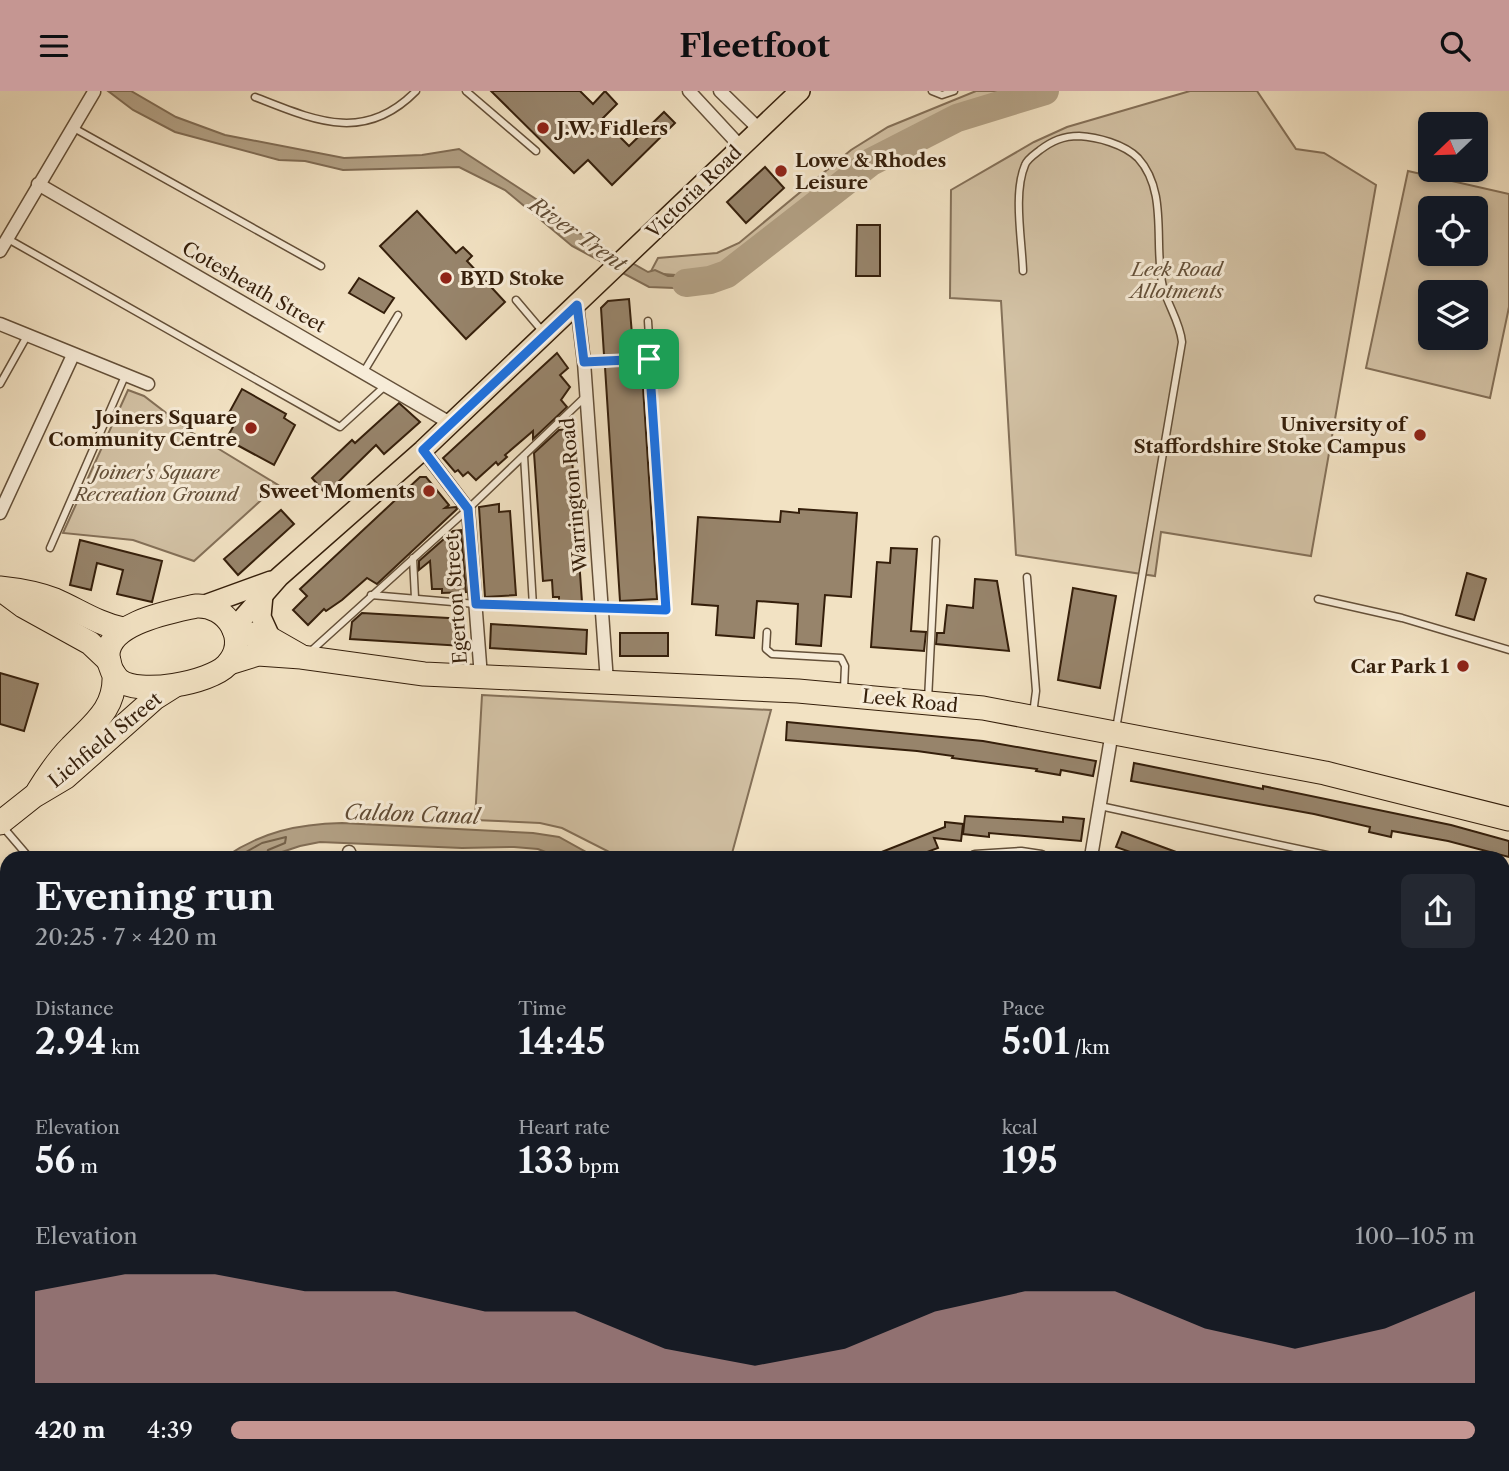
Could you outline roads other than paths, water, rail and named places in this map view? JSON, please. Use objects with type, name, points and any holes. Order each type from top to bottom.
[{"type":"highway","points":[[0,588],[31,592],[109,627],[122,629],[177,611],[202,606],[223,613],[234,629],[234,649],[229,663]]},
{"type":"highway","points":[[0,588],[23,606],[90,643],[119,680],[134,687],[177,684]]},
{"type":"highway","name":"Lichfield Street","points":[[34,796],[54,766],[100,720],[113,691],[110,643],[122,629]]},
{"type":"highway","name":"Leek Road","points":[[234,629],[271,639],[303,657]]},
{"type":"highway","name":"Leek Road","points":[[177,684],[206,677],[229,663],[258,654],[303,657],[424,674],[844,694],[928,702],[1033,717],[1325,773],[1509,818]]},
{"type":"highway","name":"Lichfield Street","points":[[0,824],[34,796],[66,777],[155,698],[177,684]]},
{"type":"main road","name":"Victoria Road","points":[[234,629],[278,577],[423,450],[800,91]]},
{"type":"main road","name":"Victoria Road","points":[[202,606],[278,577]]},
{"type":"main road","points":[[263,595],[261,617],[271,639]]},
{"type":"street","points":[[688,91],[740,146]]},
{"type":"street","points":[[720,91],[759,129]]},
{"type":"street","points":[[4,245],[93,92]]},
{"type":"street","name":"Cotesheath Street","points":[[38,184],[450,423]]},
{"type":"street","name":"Warrington Road","points":[[577,305],[584,362],[607,682]]},
{"type":"street","points":[[0,324],[148,384]]},
{"type":"street","points":[[0,513],[47,399],[73,355]]},
{"type":"street","name":"Egerton Street","points":[[423,450],[468,509],[481,677]]},
{"type":"street","points":[[1092,851],[1112,732]]},
{"type":"lane","points":[[255,97],[307,117],[351,124],[386,114],[416,91]]},
{"type":"lane","points":[[467,91],[536,151]]},
{"type":"lane","points":[[932,91],[942,95],[954,91]]},
{"type":"lane","points":[[72,127],[321,266]]},
{"type":"lane","points":[[1023,271],[1019,187],[1026,162],[1051,142],[1069,136],[1088,136],[1118,145],[1137,157],[1148,175],[1156,199],[1163,286],[1181,331],[1182,342],[1117,729],[1112,732]]},
{"type":"lane","points":[[4,245],[340,427],[385,386]]},
{"type":"lane","points":[[516,300],[545,334]]},
{"type":"lane","points":[[363,373],[398,315]]},
{"type":"lane","points":[[371,595],[476,604],[666,610],[648,321]]},
{"type":"lane","points":[[0,384],[27,336]]},
{"type":"lane","points":[[584,362],[652,359]]},
{"type":"lane","points":[[50,548],[125,376]]},
{"type":"lane","points":[[303,657],[468,509],[585,397]]},
{"type":"lane","points":[[524,456],[533,606]]},
{"type":"lane","points":[[928,702],[936,540]]},
{"type":"lane","points":[[413,558],[415,598]]},
{"type":"lane","points":[[1027,577],[1036,691],[1033,717]]},
{"type":"lane","points":[[1318,599],[1402,618],[1509,650]]},
{"type":"lane","points":[[767,632],[766,649],[772,654],[841,658],[845,666],[844,694]]},
{"type":"lane","points":[[1100,806],[1308,851]]},
{"type":"lane","points":[[0,824],[24,851]]},
{"type":"water","points":[[108,91],[131,91],[176,117],[225,135],[344,158],[422,155],[459,149],[539,201],[572,229],[648,272],[655,270],[668,276],[689,276],[710,272],[730,279],[700,289],[649,287],[572,246],[505,190],[459,167],[343,170],[305,161],[279,160],[175,132],[133,110]]},
{"type":"water","points":[[342,823],[533,833],[559,837],[584,851],[320,842],[285,851],[234,851],[280,831],[310,825]]},
{"type":"waterway","name":"River Trent","points":[[686,283],[710,280],[727,274],[871,162],[957,118],[1045,91]]},
{"type":"place","name":"J.W. Fidlers","points":[[543,128]]},
{"type":"place","name":"Lowe & Rhodes Leisure","points":[[781,171]]},
{"type":"place","name":"BYD Stoke","points":[[446,278]]},
{"type":"place","name":"Joiners Square Community Centre","points":[[251,428]]},
{"type":"place","name":"University of Staffordshire Stoke Campus","points":[[1420,435]]},
{"type":"place","name":"Sweet Moments","points":[[429,491]]},
{"type":"place","name":"Car Park 1","points":[[1463,666]]},
{"type":"park label","name":"Leek Road Allotments","points":[[1177,280]]},
{"type":"park label","name":"Joiner's Square Recreation Ground","points":[[156,483]]},
{"type":"water label","name":"Caldon Canal","points":[[412,814]]}]
